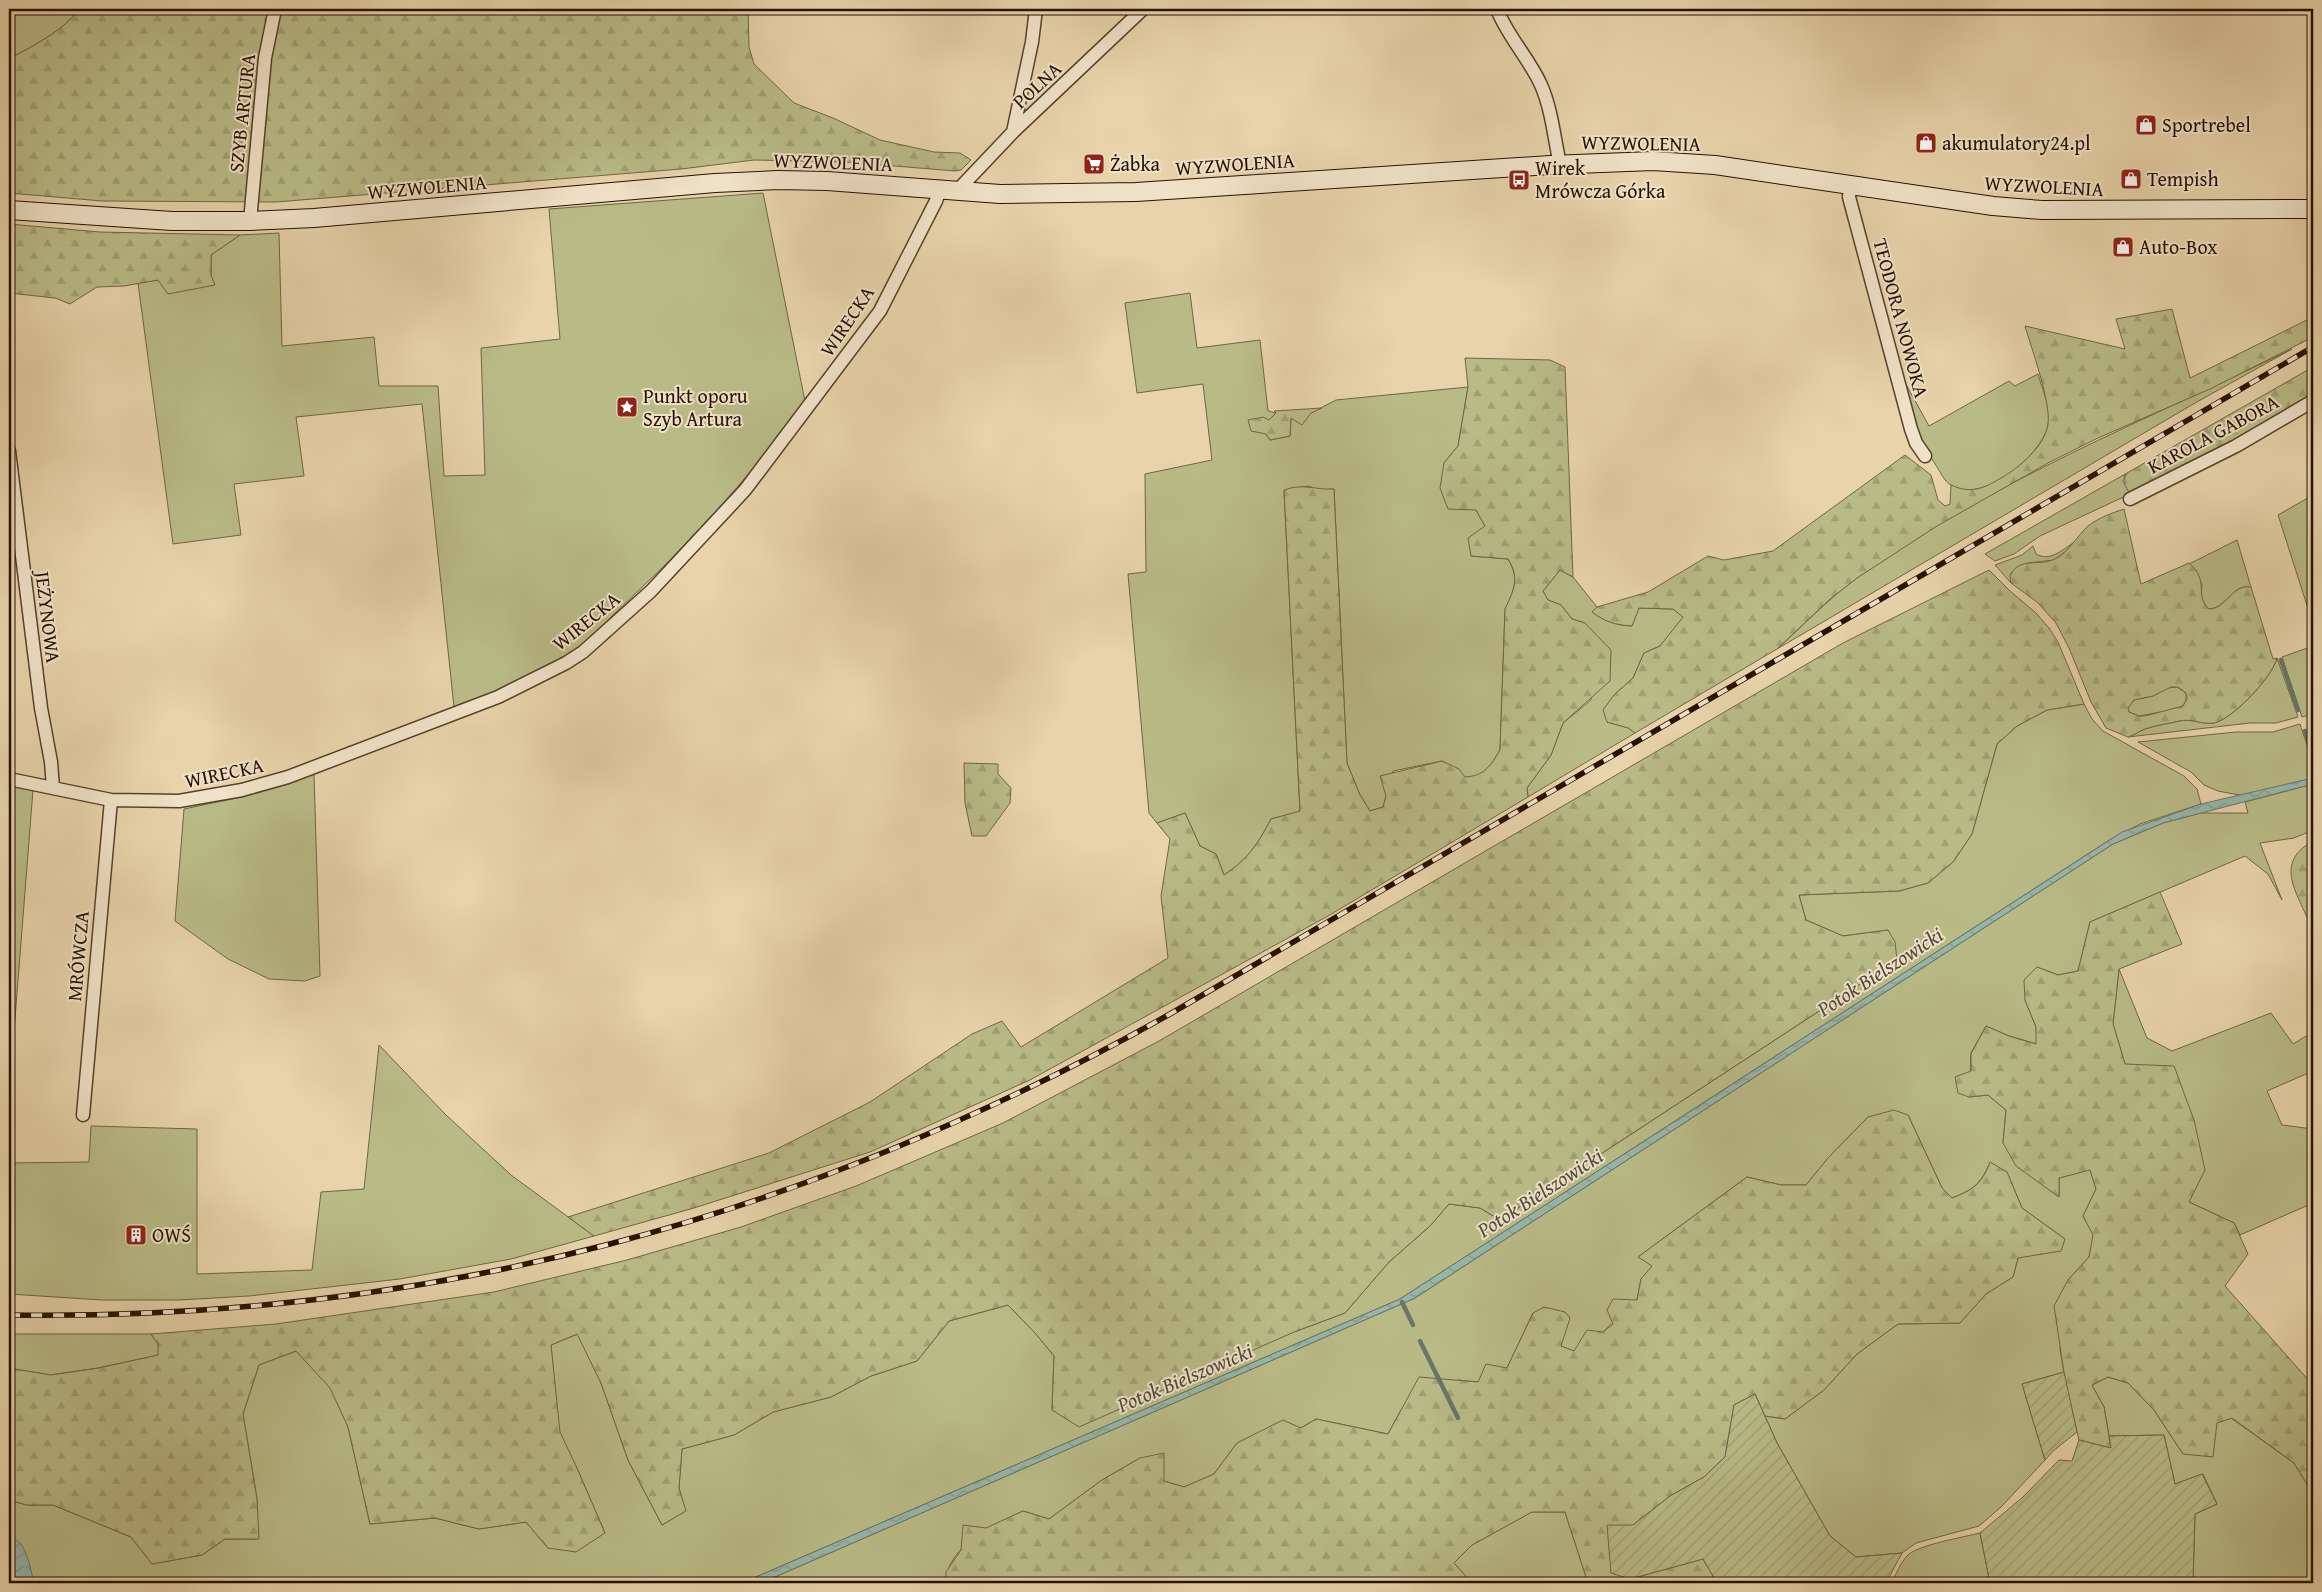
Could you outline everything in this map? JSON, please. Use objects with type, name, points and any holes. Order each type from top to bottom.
[{"type":"street","name":"SZYB ARTURA","points":[[250,221],[265,58],[275,9]]},
{"type":"street","points":[[1013,132],[1032,42],[1036,9]]},
{"type":"street","name":"POLNA","points":[[958,190],[1013,132],[1143,9]]},
{"type":"street","points":[[1497,9],[1502,22],[1527,57],[1542,87],[1551,118],[1560,164]]},
{"type":"street","name":"WYZWOLENIA","points":[[9,210],[172,221],[250,221],[314,218],[715,183],[826,181],[1000,194],[1069,194],[1136,192],[1614,161],[1688,162],[1992,206],[2042,210],[2313,209]]},
{"type":"street","name":"TEODORA NOWOKA","points":[[1850,186],[1849,197],[1911,429],[1916,443],[1925,456]]},
{"type":"street","name":"WIRECKA","points":[[9,778],[110,800],[179,802],[242,790],[288,777],[498,697],[533,681],[583,652],[655,587],[745,490],[776,451],[880,311],[936,201],[940,189]]},
{"type":"street","name":"KAROLA GABORA","points":[[2130,499],[2236,446],[2313,401]]},
{"type":"street","name":"JEŻYNOWA","points":[[9,451],[41,708],[52,762],[53,787]]},
{"type":"street","name":"MRÓWCZA","points":[[83,1115],[110,800]]},
{"type":"green space","points":[[9,9],[79,9],[73,17],[56,31],[9,59]]},
{"type":"green space","points":[[79,9],[748,9],[749,47],[754,64],[794,103],[833,118],[880,140],[934,152],[960,153],[971,160],[961,170],[955,171],[847,162],[754,160],[681,169],[276,202],[102,201],[9,193],[9,59],[56,31],[73,17]]},
{"type":"green space","points":[[763,193],[805,401],[754,468],[717,510],[669,561],[579,648],[503,689],[454,707],[422,404],[296,417],[304,476],[234,484],[241,535],[173,544],[138,283],[158,280],[214,285],[211,275],[211,255],[240,235],[279,233],[282,346],[374,337],[379,386],[438,386],[444,476],[485,475],[481,348],[560,339],[549,209]]},
{"type":"green space","points":[[9,224],[100,232],[240,235],[211,255],[211,275],[215,285],[168,294],[158,280],[124,286],[97,287],[70,304],[55,298],[9,293]]},
{"type":"green space","points":[[1190,293],[1197,348],[1260,340],[1268,411],[1276,413],[1269,420],[1266,434],[1270,440],[1290,436],[1291,418],[1311,413],[1336,400],[1468,387],[1458,446],[1444,463],[1485,526],[1471,556],[1508,559],[1515,579],[1513,590],[1505,609],[1500,750],[1497,755],[1486,770],[1476,777],[1470,778],[1458,774],[1442,761],[1393,771],[1383,807],[1370,811],[1360,795],[1347,763],[1334,489],[1317,490],[1309,486],[1284,490],[1300,812],[1271,819],[1252,850],[1240,863],[1224,875],[1216,854],[1200,846],[1185,813],[1157,823],[1149,813],[1128,574],[1146,572],[1145,474],[1212,460],[1203,384],[1137,393],[1125,303]]},
{"type":"green space","points":[[2172,309],[2190,378],[2313,317],[2313,337],[2210,389],[2098,438],[2048,463],[1937,526],[1857,578],[1829,600],[1777,649],[1635,733],[1628,728],[1607,722],[1603,710],[1614,695],[1633,678],[1644,653],[1660,646],[1683,617],[1673,609],[1639,608],[1632,626],[1626,626],[1601,618],[1592,612],[1597,607],[1648,592],[1708,556],[1724,560],[1773,551],[1905,455],[1931,475],[1938,500],[1945,506],[1950,504],[1951,485],[1971,490],[1988,485],[2008,474],[2030,456],[2042,440],[2048,424],[2044,390],[2025,326],[2125,349],[2116,319]]},
{"type":"green space","points":[[2292,349],[2195,403],[1777,649],[1846,586],[1908,543],[1961,511],[2070,454]]},
{"type":"green space","points":[[1465,358],[1550,360],[1565,367],[1573,577],[1560,570],[1543,591],[1548,600],[1561,605],[1572,619],[1585,623],[1611,650],[1610,681],[1563,723],[1551,755],[1527,788],[1528,797],[1328,916],[1030,1080],[870,1152],[694,1208],[594,1236],[568,1217],[769,1153],[870,1102],[972,1034],[1002,1021],[1021,1047],[1168,958],[1161,896],[1170,839],[1157,823],[1185,813],[1200,846],[1216,854],[1224,875],[1240,863],[1252,850],[1271,819],[1300,811],[1284,490],[1297,487],[1334,489],[1347,763],[1360,795],[1370,811],[1383,807],[1386,796],[1380,776],[1442,761],[1459,769],[1465,777],[1477,775],[1486,769],[1500,750],[1505,609],[1513,590],[1515,578],[1508,559],[1471,556],[1468,538],[1485,526],[1476,510],[1448,509],[1440,488],[1444,463],[1458,446],[1468,387]]},
{"type":"green space","points":[[2313,367],[2313,397],[2233,444],[2132,493],[2128,491],[2123,481],[2127,473]]},
{"type":"green space","points":[[2038,374],[2048,406],[2049,420],[2043,438],[2034,451],[2008,475],[1993,483],[1978,489],[1964,489],[1951,485],[1943,477],[1930,456],[1920,434],[1912,414],[1903,379],[1929,426],[2009,381],[2015,386]]},
{"type":"green space","points":[[1322,408],[1311,413],[1302,425],[1291,418],[1290,436],[1270,440],[1266,434],[1251,431],[1248,420],[1263,417],[1269,420],[1276,413],[1274,411]]},
{"type":"green space","points":[[2127,473],[2124,476],[2132,493],[2040,536],[2014,554],[1995,561],[1985,554]]},
{"type":"green space","points":[[2313,495],[2313,624],[2278,515]]},
{"type":"green space","points":[[2124,509],[2141,584],[2189,563],[2199,576],[2202,599],[2209,609],[2220,605],[2239,589],[2251,587],[2273,659],[2277,658],[2268,675],[2251,696],[2222,720],[2214,723],[2188,720],[2179,721],[2149,728],[2128,737],[2106,728],[2091,702],[2069,648],[2056,623],[2037,602],[2011,583],[2010,576],[2019,566],[2055,559],[2069,548],[2088,526],[2101,518]],"holes":[[[2171,687],[2178,687],[2186,693],[2187,699],[2183,706],[2145,716],[2129,712],[2128,708],[2134,700],[2153,696]]]},
{"type":"green space","points":[[2237,540],[2251,587],[2239,589],[2220,605],[2208,609],[2201,598],[2202,584],[2189,564]]},
{"type":"green space","points":[[2073,543],[2054,560],[2028,563],[2011,573],[2011,583],[1995,565],[2022,555],[2033,546],[2036,554],[2046,557],[2056,554]]},
{"type":"green space","points":[[1560,570],[1573,577],[1597,607],[1593,612],[1611,622],[1632,626],[1639,608],[1673,609],[1684,617],[1660,646],[1644,653],[1633,678],[1614,695],[1607,722],[1629,728],[1635,733],[1528,797],[1527,788],[1551,755],[1563,723],[1591,700],[1585,623],[1572,619],[1561,605],[1548,600],[1543,591]]},
{"type":"green space","points":[[1989,570],[2036,613],[2049,628],[2058,642],[2084,704],[2047,710],[2017,726],[1997,744],[1972,834],[1953,862],[1928,883],[1899,891],[1799,895],[1806,920],[1843,936],[1888,930],[1895,942],[1897,960],[1500,1220],[1480,1208],[1449,1204],[1430,1226],[1389,1262],[1345,1313],[1294,1332],[1079,1427],[1052,1410],[1054,1356],[1008,1305],[949,1321],[917,1361],[871,1376],[831,1397],[773,1412],[734,1435],[682,1449],[679,1488],[686,1511],[662,1525],[628,1460],[601,1383],[577,1334],[551,1345],[560,1432],[605,1533],[576,1552],[548,1548],[526,1522],[479,1529],[435,1518],[370,1524],[348,1427],[330,1388],[296,1351],[259,1365],[243,1414],[257,1499],[259,1539],[225,1539],[202,1555],[152,1564],[131,1537],[53,1505],[27,1505],[9,1500],[9,1368],[51,1375],[99,1368],[158,1355],[158,1344],[151,1334],[276,1324],[494,1292],[627,1260],[741,1227],[856,1186],[1003,1123],[1159,1041],[1843,643]]},
{"type":"green space","points":[[2313,646],[2313,714],[2302,717],[2282,657]]},
{"type":"green space","points":[[2277,658],[2298,717],[2276,723],[2250,723],[2128,737],[2149,728],[2179,721],[2188,720],[2214,723],[2222,720],[2251,696],[2268,675]]},
{"type":"green space","points":[[2177,687],[2186,693],[2186,701],[2177,709],[2139,716],[2129,712],[2128,708],[2134,700],[2153,696],[2167,688]]},
{"type":"green space","points":[[2084,704],[2092,719],[2103,731],[2184,776],[2197,789],[2201,804],[2140,824],[2111,839],[1400,1299],[742,1583],[34,1583],[25,1553],[20,1544],[11,1537],[9,1532],[9,1500],[27,1505],[53,1505],[131,1537],[152,1564],[202,1555],[225,1539],[258,1539],[257,1499],[243,1414],[259,1365],[296,1351],[331,1388],[348,1427],[370,1524],[435,1518],[479,1529],[526,1522],[548,1548],[605,1533],[559,1432],[551,1345],[578,1334],[601,1383],[628,1460],[662,1525],[685,1511],[679,1488],[682,1449],[734,1435],[773,1412],[831,1397],[871,1376],[917,1361],[949,1321],[1008,1305],[1054,1356],[1052,1410],[1294,1332],[1345,1313],[1389,1262],[1430,1226],[1449,1204],[1480,1208],[1500,1220],[1897,960],[1888,930],[1843,936],[1806,920],[1799,895],[1899,891],[1928,883],[1953,862],[1972,834],[1997,744],[2017,726],[2047,710]]},
{"type":"green space","points":[[2300,724],[2313,763],[2313,778],[2253,794],[2239,795],[2218,791],[2204,785],[2191,772],[2138,742],[2236,732],[2273,732]]},
{"type":"green space","points":[[964,763],[998,764],[998,774],[1011,788],[1010,803],[986,836],[972,836],[965,803]]},
{"type":"green space","points":[[314,774],[320,976],[305,981],[269,979],[228,959],[175,921],[184,809],[246,796]]},
{"type":"green space","points":[[2313,784],[2313,830],[2294,838],[2260,843],[2282,900],[2268,874],[2245,856],[2090,922],[2078,971],[2058,975],[2037,967],[2025,1000],[2036,1027],[2037,1044],[2009,1036],[1986,1026],[1971,1053],[1969,1097],[1988,1095],[2006,1110],[2003,1143],[2059,1197],[2059,1178],[2090,1169],[2096,1189],[2083,1216],[2094,1235],[2089,1257],[2068,1280],[2060,1349],[2064,1372],[2022,1384],[2045,1460],[2001,1507],[1979,1526],[1916,1543],[1902,1553],[1856,1557],[1830,1536],[1777,1443],[1765,1416],[1785,1419],[1824,1390],[1857,1354],[1898,1324],[1960,1323],[1986,1294],[2013,1277],[2018,1258],[2065,1239],[2022,1208],[2007,1172],[1990,1163],[1976,1185],[1952,1198],[1942,1188],[1908,1115],[1868,1117],[1828,1158],[1806,1185],[1781,1185],[1747,1177],[1638,1257],[1653,1266],[1641,1279],[1637,1300],[1603,1332],[1574,1351],[1561,1346],[1533,1313],[1507,1368],[1478,1382],[1458,1380],[1401,1410],[1388,1434],[1316,1419],[1301,1428],[1237,1443],[1214,1474],[1184,1487],[1164,1481],[1140,1458],[1102,1480],[1049,1519],[1023,1511],[986,1530],[974,1538],[954,1558],[948,1570],[946,1583],[761,1583],[1415,1298],[2113,844],[2163,823],[2201,813],[2248,813],[2245,802]]},
{"type":"green space","points":[[9,785],[33,790],[9,1095]]},
{"type":"green space","points":[[2313,841],[2313,933],[2297,895],[2291,872],[2293,861],[2300,850]]},
{"type":"green space","points":[[2160,892],[2182,944],[2119,969],[2113,1024],[2125,1064],[2174,1066],[2194,1120],[2205,1170],[2189,1202],[2234,1223],[2248,1254],[2225,1286],[2311,1383],[2313,1382],[2313,1494],[2294,1463],[2232,1418],[2217,1423],[2213,1457],[2183,1454],[2154,1410],[2128,1383],[2108,1377],[2092,1385],[2104,1407],[2111,1448],[2079,1440],[2066,1386],[2054,1306],[2068,1280],[2089,1257],[2093,1235],[2083,1216],[2096,1189],[2090,1170],[2059,1178],[2059,1197],[2016,1166],[2003,1143],[2006,1110],[1988,1095],[1969,1097],[1958,1093],[1955,1077],[1971,1071],[1971,1054],[1986,1026],[2009,1036],[2036,1044],[2036,1027],[2025,1000],[2024,980],[2037,967],[2058,975],[2078,971],[2090,922]]},
{"type":"green space","points":[[2119,969],[2147,1038],[2172,1051],[2271,1013],[2293,1044],[2313,1032],[2313,1071],[2267,1091],[2282,1125],[2313,1129],[2313,1203],[2240,1235],[2234,1223],[2189,1202],[2125,1064],[2113,1024]]},
{"type":"green space","points":[[379,1045],[445,1114],[511,1175],[594,1236],[511,1259],[400,1279],[249,1296],[179,1300],[102,1300],[9,1294],[9,1163],[89,1162],[91,1126],[197,1129],[197,1274],[312,1270],[321,1192],[364,1189]]},
{"type":"green space","points":[[1894,1110],[1908,1115],[1942,1188],[1952,1198],[1976,1185],[1984,1176],[1990,1162],[2007,1172],[2022,1208],[2065,1239],[2061,1251],[2018,1258],[2013,1277],[1986,1294],[1960,1323],[1898,1324],[1857,1354],[1824,1390],[1785,1419],[1765,1416],[1755,1394],[1734,1405],[1725,1457],[1704,1477],[1670,1496],[1633,1525],[1630,1579],[1703,1559],[1717,1583],[1588,1583],[1565,1512],[1532,1512],[1472,1545],[1454,1563],[1472,1583],[946,1583],[946,1572],[961,1550],[963,1525],[986,1528],[1023,1511],[1049,1519],[1102,1480],[1140,1458],[1164,1453],[1164,1481],[1184,1487],[1214,1474],[1237,1443],[1283,1420],[1301,1428],[1316,1419],[1388,1434],[1419,1377],[1478,1382],[1486,1364],[1507,1368],[1533,1313],[1544,1307],[1565,1312],[1570,1318],[1561,1346],[1574,1351],[1587,1330],[1603,1332],[1613,1324],[1607,1310],[1613,1299],[1637,1300],[1641,1279],[1652,1266],[1638,1257],[1747,1177],[1781,1185],[1806,1185],[1828,1158],[1868,1117]]},
{"type":"green space","points":[[9,1334],[151,1334],[158,1344],[159,1355],[98,1368],[50,1375],[9,1368]]},
{"type":"green space","points":[[2064,1372],[2077,1432],[2053,1451],[2045,1460],[2022,1384]]},
{"type":"green space","points":[[2108,1377],[2128,1383],[2154,1410],[2183,1454],[2217,1423],[2231,1418],[2294,1463],[2313,1494],[2313,1583],[2193,1583],[2195,1514],[2217,1504],[2203,1474],[2175,1484],[2164,1435],[2109,1436],[2104,1407],[2092,1385]]},
{"type":"green space","points":[[1755,1394],[1777,1443],[1830,1536],[1856,1557],[1902,1553],[1886,1583],[1717,1583],[1703,1559],[1630,1579],[1611,1573],[1607,1525],[1633,1525],[1670,1496],[1704,1477],[1725,1457],[1734,1405]]},
{"type":"green space","points":[[2164,1435],[2175,1484],[2202,1474],[2217,1504],[2195,1514],[2193,1583],[1990,1583],[1980,1533],[2023,1497],[2059,1460],[2072,1461],[2079,1440],[2111,1448],[2109,1436]]},
{"type":"green space","points":[[1531,1512],[1565,1512],[1588,1583],[1472,1583],[1454,1563],[1472,1545]]},
{"type":"green space","points":[[1980,1533],[1990,1583],[1892,1583],[1903,1561],[1913,1551]]},
{"type":"water","points":[[2313,778],[2313,784],[2163,823],[2113,844],[1415,1298],[761,1583],[742,1583],[1400,1299],[2122,832],[2201,804]]},
{"type":"water","points":[[9,1532],[25,1551],[34,1583],[9,1583]]},
{"type":"waterway","points":[[2281,660],[2298,710]]},
{"type":"waterway","points":[[2305,731],[2313,755]]},
{"type":"waterway","points":[[1402,1302],[1413,1325]]},
{"type":"waterway","points":[[1420,1341],[1458,1418]]},
{"type":"railway","points":[[9,1315],[165,1312],[316,1299],[465,1277],[610,1244],[752,1201],[893,1149],[1032,1086],[1170,1014],[2313,347]]},
{"type":"place","name":"Sportrebel","points":[[2146,125]]},
{"type":"place","name":"akumulatory24.pl","points":[[1926,143]]},
{"type":"place","name":"Żabka","points":[[1094,164]]},
{"type":"place","name":"Tempish","points":[[2131,179]]},
{"type":"place","name":"Wirek Mrówcza Górka","points":[[1519,180]]},
{"type":"place","name":"Auto-Box","points":[[2123,247]]},
{"type":"place","name":"Punkt oporu Szyb Artura","points":[[627,407]]},
{"type":"place","name":"OWŚ","points":[[136,1235]]},
{"type":"water label","name":"Potok Bielszowicki","points":[[1880,972]]},
{"type":"water label","name":"Potok Bielszowicki","points":[[1540,1193]]},
{"type":"water label","name":"Potok Bielszowicki","points":[[1185,1378]]}]
